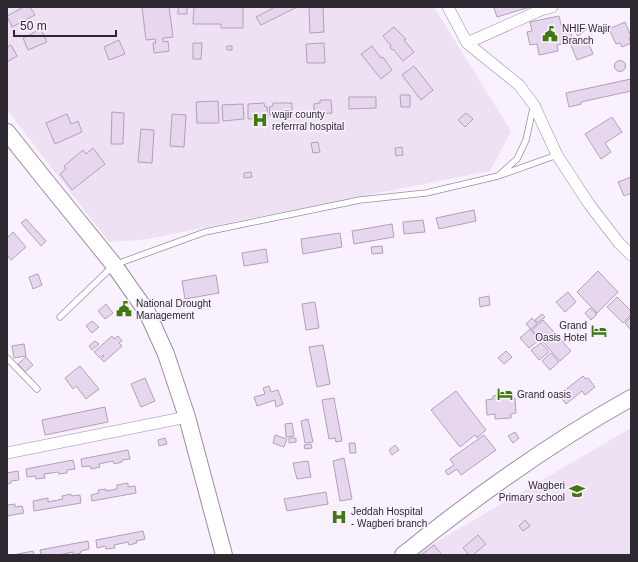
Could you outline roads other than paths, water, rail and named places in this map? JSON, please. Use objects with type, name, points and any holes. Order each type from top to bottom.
[{"type":"street","points":[[448,7],[467,43],[519,85],[534,106],[557,155],[589,204],[619,243],[631,255]]},
{"type":"street","points":[[467,43],[541,10],[552,7]]},
{"type":"street","points":[[7,132],[114,265],[147,312],[166,354],[187,417],[224,555]]},
{"type":"street","points":[[403,555],[454,514],[551,446],[595,418],[631,398]]},
{"type":"street","points":[[7,453],[187,417]]},
{"type":"lane","points":[[498,176],[516,160],[526,140],[534,106]]},
{"type":"lane","points":[[60,317],[114,265],[205,232],[360,200],[426,193],[498,176],[557,155]]},
{"type":"lane","points":[[7,358],[37,388]]},
{"type":"place","name":"NHIF Wajir Branch","points":[[550,34]]},
{"type":"place","name":"wajir county referrral hospital","points":[[260,120]]},
{"type":"place","name":"National Drought Management","points":[[124,309]]},
{"type":"place","name":"Grand Oasis Hotel","points":[[599,331]]},
{"type":"place","name":"Grand oasis","points":[[505,394]]},
{"type":"place","name":"Wagberi Primary school","points":[[577,491]]},
{"type":"place","name":"Jeddah Hospital - Wagberi branch","points":[[339,517]]}]
